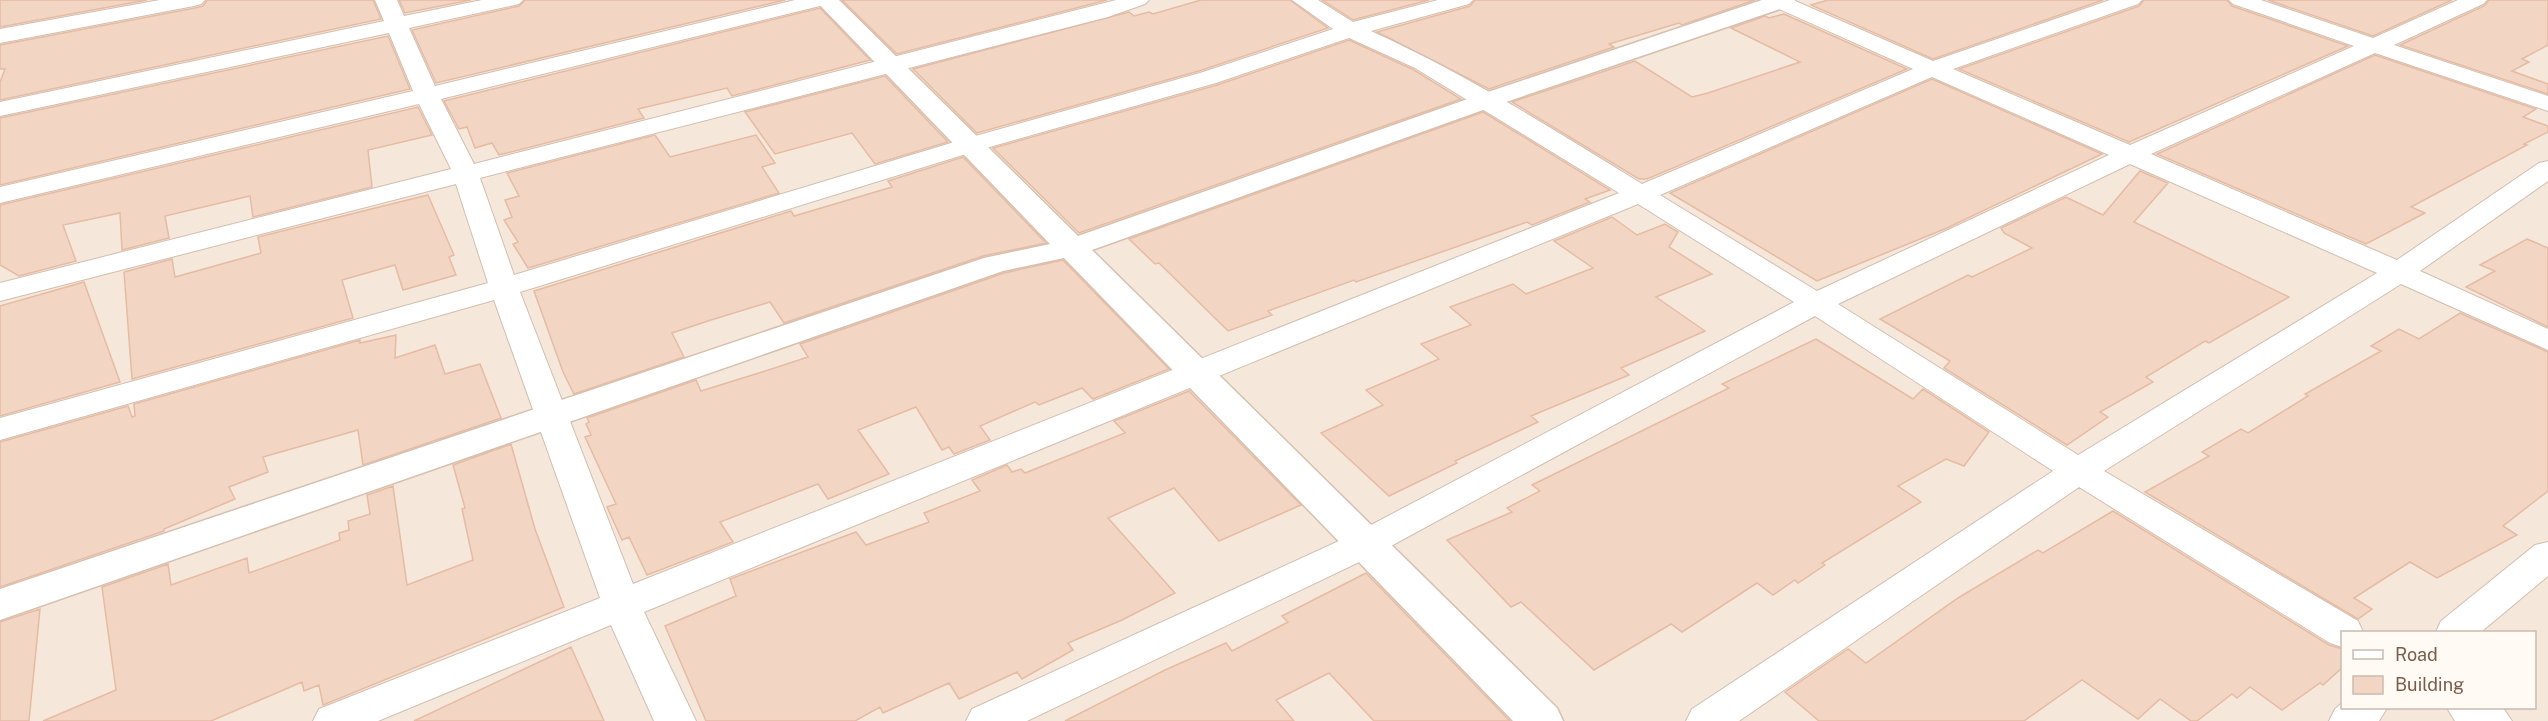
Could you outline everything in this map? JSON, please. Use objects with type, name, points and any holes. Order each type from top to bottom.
[{"type":"street","points":[[0,36],[194,0]]},
{"type":"street","points":[[0,109],[391,12],[512,0]]},
{"type":"street","points":[[0,195],[162,159],[426,93],[824,0],[1540,721]]},
{"type":"street","points":[[0,292],[1100,12],[1138,0]]},
{"type":"street","points":[[1304,0],[1350,30],[1423,63],[1488,100],[1816,303],[2078,471],[2341,631]]},
{"type":"street","points":[[0,429],[504,288],[970,145],[1209,78],[1350,30],[1462,0]]},
{"type":"street","points":[[334,721],[1641,194],[1934,68],[2131,0]]},
{"type":"street","points":[[2240,0],[2548,104]]},
{"type":"street","points":[[987,721],[1365,544],[1816,303],[2131,154],[2476,0]]},
{"type":"street","points":[[0,605],[995,264],[1071,248],[1488,100],[1780,1],[2399,272],[2548,341]]},
{"type":"street","points":[[391,12],[426,93],[465,172],[504,288],[622,606],[675,721]]},
{"type":"street","points":[[1707,721],[2078,471],[2399,272],[2548,169]]},
{"type":"street","points":[[2457,631],[2548,555]]},
{"type":"street","points":[[2350,721],[2365,709]]},
{"type":"street","points":[[2470,709],[2491,721]]},
{"type":"shaded area","points":[[0,0],[2548,0],[2548,721],[0,721]]},
{"type":"building","points":[[0,0],[147,0],[0,27]]},
{"type":"building","points":[[207,0],[373,0],[381,19],[0,100],[0,82],[5,69],[0,69],[0,45],[195,8],[203,6]]},
{"type":"building","points":[[399,0],[471,0],[405,13]]},
{"type":"building","points":[[525,0],[785,0],[436,83],[412,30],[519,6]]},
{"type":"building","points":[[842,0],[1107,0],[897,54]]},
{"type":"building","points":[[1201,0],[1290,0],[1328,28],[1199,71],[977,133],[913,69],[1129,12],[1134,16],[1149,12],[1153,14]]},
{"type":"building","points":[[1322,0],[1429,0],[1353,20]]},
{"type":"building","points":[[1475,0],[1755,0],[1682,25],[1679,23],[1609,44],[1614,47],[1489,89],[1377,32],[1470,6]]},
{"type":"building","points":[[1828,0],[2103,0],[1933,59],[1811,5]]},
{"type":"building","points":[[2144,0],[2227,0],[2232,6],[2348,46],[2129,142],[1959,69],[2139,6]]},
{"type":"building","points":[[2268,0],[2452,0],[2373,36]]},
{"type":"building","points":[[2489,0],[2548,0],[2548,45],[2522,59],[2529,62],[2512,71],[2548,84],[2548,94],[2400,45],[2484,6]]},
{"type":"building","points":[[820,8],[870,60],[732,96],[727,88],[638,109],[644,118],[499,155],[492,143],[475,148],[467,127],[459,129],[444,101]]},
{"type":"building","points":[[1784,14],[1907,69],[1647,179],[1639,179],[1512,102],[1635,61],[1692,97],[1708,93],[1800,62],[1731,28],[1765,16],[1769,18]]},
{"type":"building","points":[[388,36],[410,89],[0,185],[0,118]]},
{"type":"building","points":[[1349,40],[1414,70],[1461,99],[1079,233],[993,148],[1217,85]]},
{"type":"building","points":[[2375,55],[2536,109],[2523,117],[2548,126],[2548,132],[2411,207],[2425,213],[2366,244],[2157,154]]},
{"type":"building","points":[[885,76],[948,142],[875,164],[852,133],[775,154],[745,112]]},
{"type":"building","points":[[1932,79],[2102,154],[1947,228],[1817,281],[1670,193]]},
{"type":"building","points":[[418,107],[432,135],[368,150],[372,187],[253,217],[250,196],[165,216],[169,238],[122,250],[120,213],[63,225],[76,261],[19,276],[0,265],[0,205]]},
{"type":"building","points":[[1483,112],[1610,190],[1585,199],[1590,202],[1532,225],[1527,222],[1356,282],[1354,280],[1268,311],[1272,315],[1228,331],[1159,263],[1155,264],[1129,239]]},
{"type":"building","points":[[655,135],[670,157],[756,135],[775,163],[762,167],[779,193],[528,268],[513,244],[518,242],[504,220],[512,217],[505,200],[519,196],[507,173]]},
{"type":"building","points":[[963,157],[1046,243],[983,256],[784,323],[770,302],[711,320],[672,333],[684,357],[574,394],[563,372],[534,291],[791,211],[794,216],[892,187],[888,181]]},
{"type":"building","points":[[2140,171],[2168,183],[2134,222],[2289,297],[2209,343],[2205,341],[2146,377],[2153,382],[2100,412],[2108,417],[2067,445],[1944,368],[1950,361],[1880,319],[1968,275],[1972,277],[2032,248],[2004,233],[2001,228],[2066,197],[2103,215]]},
{"type":"building","points":[[428,195],[454,255],[449,257],[456,275],[403,290],[395,265],[342,280],[353,318],[132,379],[124,272],[172,259],[175,277],[261,253],[258,237]]},
{"type":"building","points":[[1612,217],[1637,235],[1665,224],[1678,232],[1669,247],[1712,274],[1656,297],[1705,331],[1621,368],[1629,375],[1531,416],[1538,422],[1455,461],[1457,463],[1389,496],[1321,433],[1383,405],[1366,390],[1439,359],[1421,344],[1471,325],[1450,307],[1513,284],[1526,294],[1593,268],[1554,241]]},
{"type":"building","points":[[2527,239],[2548,248],[2548,327],[2466,287],[2495,271],[2480,265]]},
{"type":"building","points":[[1063,260],[1169,369],[1093,399],[1082,388],[1039,405],[1035,402],[980,426],[990,440],[954,454],[949,447],[942,450],[916,407],[858,430],[889,474],[828,499],[818,484],[720,522],[733,542],[647,575],[629,537],[622,540],[607,507],[616,504],[585,437],[591,435],[586,424],[589,422],[587,418],[696,380],[701,391],[808,357],[800,344],[1004,273]]},
{"type":"building","points":[[84,282],[120,382],[0,416],[0,306]]},
{"type":"building","points":[[2460,313],[2548,352],[2548,491],[2503,526],[2517,535],[2437,578],[2410,562],[2354,598],[2372,609],[2358,619],[2145,492],[2209,456],[2202,452],[2241,429],[2248,433],[2308,396],[2305,394],[2381,351],[2371,346],[2399,329],[2419,339]]},
{"type":"building","points":[[396,335],[395,358],[435,345],[445,374],[480,364],[501,418],[363,465],[358,430],[263,457],[268,472],[229,487],[235,499],[164,529],[164,531],[0,587],[0,442],[128,406],[132,417],[135,416],[134,404],[360,340],[360,343]]},
{"type":"building","points":[[1816,339],[1913,399],[1923,389],[1989,432],[1964,466],[1946,459],[1898,486],[1921,502],[1822,563],[1825,565],[1798,583],[1795,580],[1773,595],[1757,583],[1682,632],[1671,624],[1594,670],[1521,602],[1511,607],[1447,540],[1512,512],[1507,508],[1540,491],[1532,485],[1729,388],[1722,384]]},
{"type":"building","points":[[1189,391],[1301,505],[1219,541],[1174,488],[1108,518],[1175,593],[1122,620],[1068,643],[1073,650],[1022,679],[1017,672],[959,699],[949,683],[883,713],[880,707],[855,721],[706,721],[665,626],[736,596],[730,579],[856,532],[866,545],[929,522],[924,513],[980,491],[972,480],[1007,465],[1012,472],[1021,469],[1025,473],[1125,433],[1114,421]]},
{"type":"building","points":[[511,444],[535,529],[564,607],[323,705],[319,685],[304,691],[302,682],[211,721],[43,721],[116,690],[102,587],[168,564],[171,585],[247,558],[249,573],[340,540],[339,533],[349,530],[348,521],[370,514],[367,495],[393,486],[407,585],[473,560],[462,509],[465,508],[453,465]]},
{"type":"building","points":[[2113,511],[2329,645],[2341,648],[2341,669],[2323,685],[2320,683],[2282,710],[2250,687],[2237,698],[2232,694],[2197,721],[2191,721],[2160,699],[2138,719],[2082,680],[2024,721],[1819,721],[1785,692],[1848,649],[1866,663],[1958,598],[2038,550],[2043,553]]},
{"type":"building","points":[[1366,573],[1510,721],[1374,721],[1329,673],[1276,700],[1294,721],[1065,721],[1165,670],[1226,643],[1232,651],[1288,622],[1282,616]]},
{"type":"building","points":[[40,609],[29,721],[0,721],[0,622]]},
{"type":"building","points":[[571,647],[604,721],[414,721]]}]
